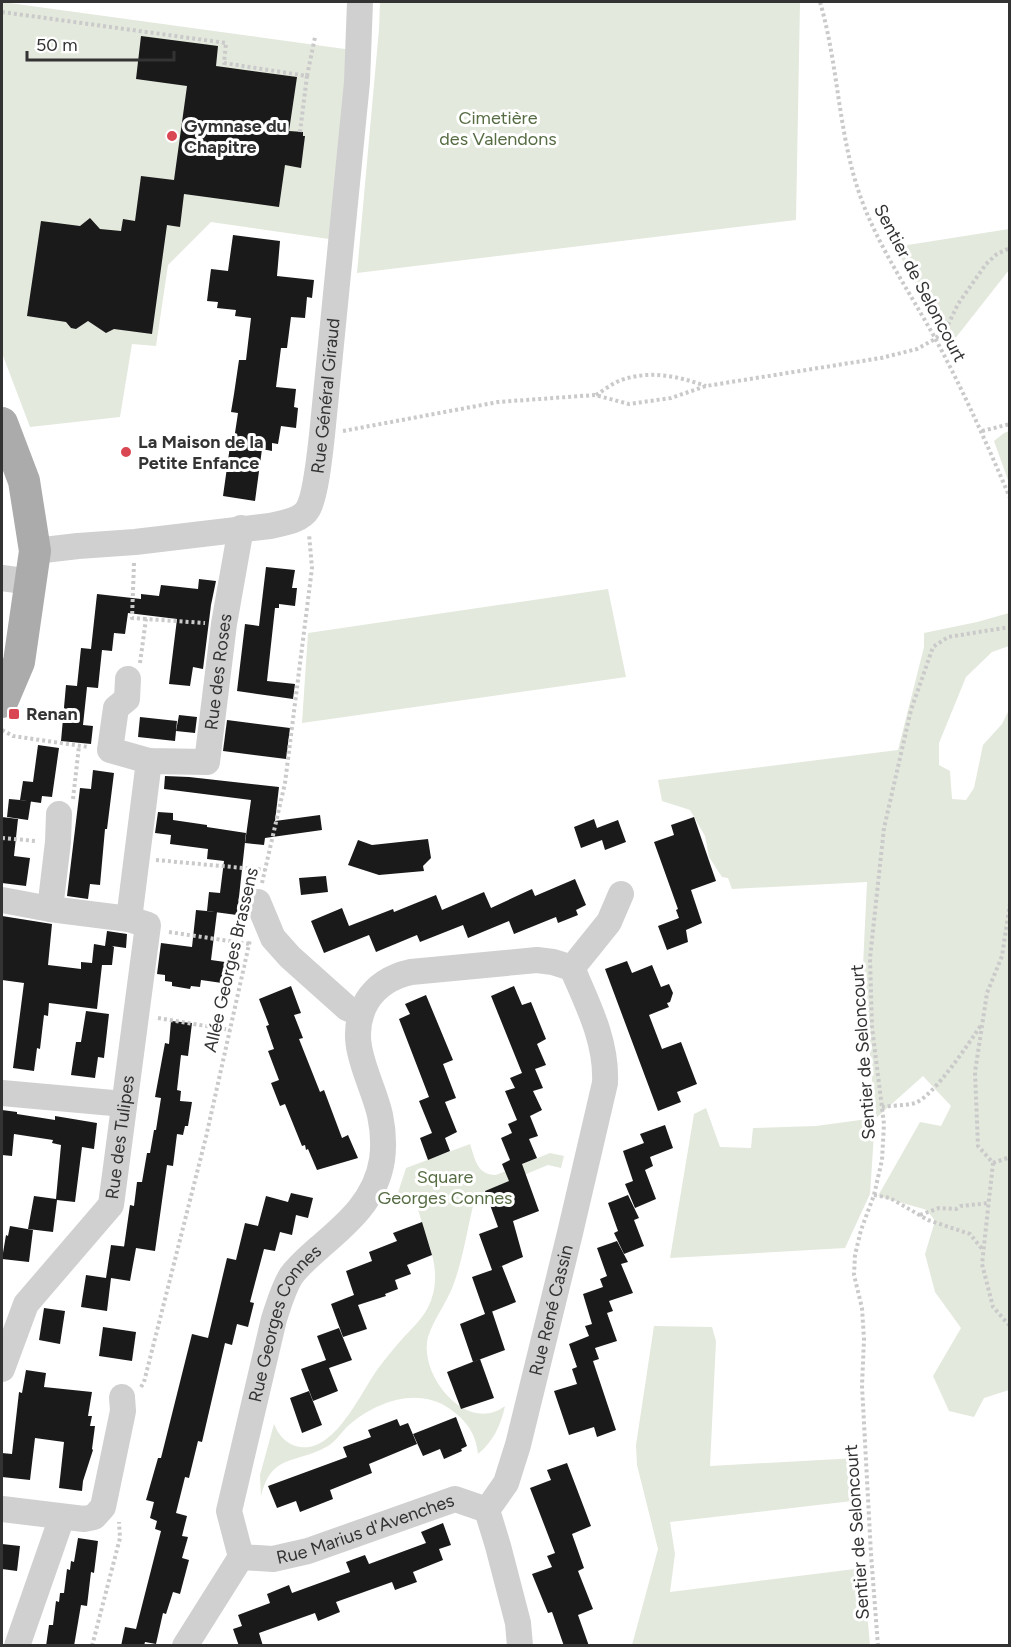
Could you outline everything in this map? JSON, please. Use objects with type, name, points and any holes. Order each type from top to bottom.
[{"type":"main road","points":[[2,702],[10,661],[16,580],[35,551],[24,481],[5,442]]},
{"type":"street","name":"Rue Général Giraud","points":[[308,510],[316,478],[322,435],[357,82],[360,2]]},
{"type":"street","points":[[35,551],[270,526],[292,521],[308,510]]},
{"type":"street","name":"Rue des Roses","points":[[110,750],[150,761],[207,762],[224,624],[241,528]]},
{"type":"street","points":[[110,750],[116,708],[127,699],[128,679]]},
{"type":"street","points":[[2,900],[138,924],[138,858],[150,761]]},
{"type":"street","points":[[50,909],[59,814]]},
{"type":"street","points":[[572,968],[609,922],[621,894]]},
{"type":"street","points":[[258,902],[273,938],[290,957],[347,1008],[361,1014]]},
{"type":"street","name":"Rue des Tulipes","points":[[2,1370],[26,1304],[111,1205],[136,1014],[138,924]]},
{"type":"street","name":"Rue Georges Connes","points":[[240,1557],[229,1511],[279,1304],[292,1275],[363,1205],[375,1184],[381,1166],[383,1141],[380,1113],[357,1042],[358,1023],[369,998],[383,984],[401,974],[411,972],[537,960],[572,968]]},
{"type":"street","name":"Rue René Cassin","points":[[487,1510],[506,1483],[518,1445],[605,1083],[605,1062],[601,1041],[572,968]]},
{"type":"street","points":[[2,1093],[124,1104]]},
{"type":"street","points":[[2,1509],[89,1519],[98,1514],[103,1507],[123,1411],[122,1397]]},
{"type":"street","name":"Rue Marius d'Avenches","points":[[240,1557],[273,1559],[308,1551],[455,1499],[487,1510]]},
{"type":"street","points":[[487,1510],[518,1623],[520,1646]]},
{"type":"street","points":[[17,1646],[62,1517]]},
{"type":"street","points":[[185,1646],[240,1557]]},
{"type":"path","name":"Sentier de Seloncourt","points":[[820,2],[835,68],[852,172],[872,225],[936,339],[982,431],[1010,498]]},
{"type":"path","points":[[2,12],[226,43],[224,63],[307,76]]},
{"type":"path","points":[[300,132],[307,76],[315,38]]},
{"type":"path","points":[[322,435],[498,402],[596,396],[629,404],[671,398],[706,386],[881,358],[917,349],[936,339],[946,329],[958,304],[986,264],[997,254],[1010,248]]},
{"type":"path","points":[[596,396],[619,381],[644,375],[678,376],[706,386]]},
{"type":"path","points":[[982,431],[1010,424]]},
{"type":"path","name":"Allée Georges Brassens","points":[[122,1397],[136,1394],[144,1382],[206,1137],[285,783],[312,568],[308,510]]},
{"type":"path","points":[[135,542],[132,618],[224,624]]},
{"type":"path","points":[[128,679],[139,671],[146,619]]},
{"type":"path","name":"Sentier de Seloncourt","points":[[878,1646],[862,1386],[864,1339],[862,1308],[854,1275],[855,1255],[861,1230],[874,1195],[882,1160],[884,1124],[872,1027],[870,958],[884,828],[911,710],[933,647],[948,637],[1010,627]]},
{"type":"path","points":[[2,730],[13,736],[110,750]]},
{"type":"path","points":[[59,814],[72,805],[79,746]]},
{"type":"path","points":[[2,838],[58,842]]},
{"type":"path","points":[[138,858],[265,870]]},
{"type":"path","points":[[1010,903],[1002,956],[987,993],[975,1072],[978,1146],[993,1163],[982,1264],[993,1307],[1010,1326]]},
{"type":"path","points":[[138,924],[249,944]]},
{"type":"path","points":[[136,1014],[230,1029]]},
{"type":"path","points":[[882,1107],[915,1103],[937,1084],[967,1048],[983,1022]]},
{"type":"path","points":[[993,1163],[1010,1157]]},
{"type":"path","points":[[874,1195],[890,1198],[920,1215],[970,1234],[983,1250]]},
{"type":"path","points":[[920,1215],[939,1208],[956,1209],[962,1206],[989,1203]]},
{"type":"path","points":[[92,1646],[120,1538],[119,1516],[103,1507]]},
{"type":"green space","name":"Gymnase du Chapitre","points":[[2,2],[352,50],[329,239],[211,222],[168,265],[156,346],[132,344],[120,417],[30,427],[2,353]]},
{"type":"green space","name":"Cimetière des Valendons","points":[[380,2],[800,2],[796,220],[357,273]]},
{"type":"green space","points":[[1009,229],[1009,270],[950,345],[895,247]]},
{"type":"green space","points":[[1010,431],[1009,483],[994,441]]},
{"type":"green space","points":[[608,589],[626,677],[302,723],[308,633]]},
{"type":"green space","points":[[1009,613],[1009,646],[992,652],[966,677],[939,743],[939,765],[950,771],[952,799],[966,800],[974,788],[983,745],[1002,724],[1009,710],[1009,1390],[984,1398],[974,1417],[949,1411],[933,1376],[961,1328],[935,1292],[925,1254],[935,1221],[927,1210],[878,1196],[920,1122],[941,1126],[951,1106],[923,1076],[875,1119],[870,1194],[845,1248],[670,1258],[694,1114],[706,1108],[720,1147],[751,1148],[753,1128],[816,1126],[875,1118],[863,966],[867,882],[732,889],[728,878],[722,877],[709,857],[705,836],[690,810],[662,801],[658,780],[898,750],[924,647],[924,633]]},
{"type":"green space","name":"Square Georges Connes","points":[[470,1144],[475,1160],[481,1169],[496,1175],[550,1153],[564,1156],[561,1168],[548,1165],[485,1191],[477,1197],[454,1283],[428,1337],[427,1352],[430,1368],[448,1397],[461,1407],[476,1413],[490,1413],[505,1406],[496,1433],[478,1454],[470,1428],[450,1409],[438,1402],[425,1399],[398,1400],[384,1404],[360,1417],[326,1447],[278,1466],[265,1483],[261,1497],[260,1475],[274,1424],[284,1439],[295,1446],[313,1446],[324,1440],[345,1419],[380,1366],[425,1313],[435,1285],[435,1268],[431,1252],[416,1206],[406,1197],[396,1199],[406,1168]]},
{"type":"green space","points":[[654,1326],[712,1327],[716,1341],[710,1466],[857,1458],[852,1501],[670,1522],[675,1554],[670,1592],[863,1568],[870,1645],[632,1645],[658,1549],[637,1465],[636,1445]]},
{"type":"building","points":[[141,36],[218,46],[216,66],[297,77],[289,131],[303,132],[305,136],[301,168],[285,165],[279,207],[184,194],[180,227],[167,225],[152,334],[114,329],[106,333],[88,321],[76,329],[71,328],[66,322],[27,316],[41,221],[80,226],[90,218],[100,229],[121,231],[123,219],[135,221],[141,176],[174,180],[187,86],[136,79]]},
{"type":"building","points":[[233,235],[280,241],[277,276],[314,280],[312,298],[307,297],[305,318],[291,317],[287,348],[281,348],[276,387],[296,389],[294,407],[298,408],[296,428],[281,426],[278,444],[272,443],[272,451],[262,449],[255,501],[223,496],[230,446],[233,446],[238,413],[231,412],[239,360],[246,360],[251,318],[235,316],[236,310],[217,308],[218,302],[207,301],[211,269],[228,271]]},
{"type":"building","points":[[266,567],[295,570],[292,588],[297,588],[295,606],[279,604],[279,608],[275,608],[267,681],[295,684],[293,699],[237,691],[245,624],[259,626]]},
{"type":"building","points":[[199,579],[216,581],[203,669],[193,667],[190,686],[169,684],[177,619],[128,613],[125,634],[114,633],[112,651],[102,650],[98,688],[87,687],[83,725],[93,726],[91,744],[61,741],[66,685],[77,686],[81,648],[91,649],[97,594],[141,599],[141,594],[159,596],[161,585],[198,589]]},
{"type":"building","points":[[179,715],[197,717],[195,733],[176,731]]},
{"type":"building","points":[[140,717],[177,721],[175,741],[138,737]]},
{"type":"building","points":[[227,720],[290,728],[286,759],[223,751]]},
{"type":"building","points":[[38,745],[59,748],[52,797],[42,796],[41,803],[20,800],[23,781],[33,782]]},
{"type":"building","points":[[93,770],[114,773],[107,829],[105,829],[100,885],[90,884],[88,899],[67,896],[80,788],[91,789]]},
{"type":"building","points":[[165,776],[279,787],[275,821],[320,815],[322,830],[265,838],[264,845],[245,843],[251,800],[164,789]]},
{"type":"building","points":[[9,799],[31,801],[28,820],[7,817]]},
{"type":"building","points":[[158,812],[173,813],[173,820],[246,833],[237,915],[207,911],[209,892],[220,893],[224,861],[207,859],[208,849],[170,844],[171,835],[155,833]]},
{"type":"building","points":[[2,817],[18,819],[14,856],[30,858],[26,886],[2,883]]},
{"type":"building","points":[[694,817],[716,881],[691,890],[702,923],[686,930],[688,942],[667,950],[658,926],[679,918],[676,910],[678,909],[654,842],[674,835],[671,825]]},
{"type":"building","points":[[594,819],[597,828],[618,820],[626,842],[605,850],[602,840],[581,848],[574,827]]},
{"type":"building","points":[[428,839],[431,858],[423,866],[424,871],[379,875],[348,865],[358,840],[372,845]]},
{"type":"building","points":[[326,876],[328,892],[301,895],[299,878]]},
{"type":"building","points":[[575,879],[586,905],[576,910],[578,915],[558,923],[556,917],[514,934],[509,921],[468,938],[463,925],[420,942],[417,935],[376,952],[369,935],[324,953],[311,921],[342,908],[349,926],[393,909],[394,912],[436,895],[442,910],[484,892],[491,908],[532,889],[535,896]]},
{"type":"building","points":[[196,910],[217,912],[211,960],[232,963],[229,984],[201,980],[200,987],[191,986],[190,989],[172,986],[172,982],[165,981],[165,975],[157,974],[161,943],[192,947]]},
{"type":"building","points":[[2,916],[52,924],[48,965],[81,969],[81,962],[92,963],[94,944],[105,946],[107,931],[127,934],[126,948],[112,946],[114,947],[112,965],[102,965],[97,1009],[49,1003],[48,1016],[44,1015],[40,1049],[37,1048],[34,1071],[13,1068],[24,983],[2,980]]},
{"type":"building","points":[[627,961],[632,973],[652,965],[661,987],[669,984],[673,993],[670,1002],[667,1003],[669,1007],[649,1015],[662,1049],[681,1042],[697,1084],[677,1092],[681,1102],[658,1111],[605,969]]},
{"type":"building","points":[[291,986],[301,1013],[294,1015],[303,1038],[299,1039],[320,1092],[324,1090],[342,1138],[348,1135],[358,1158],[317,1170],[308,1149],[306,1150],[305,1145],[302,1146],[285,1104],[280,1106],[271,1083],[279,1080],[268,1051],[274,1049],[266,1026],[269,1025],[259,999]]},
{"type":"building","points":[[514,986],[522,1005],[531,1002],[546,1039],[537,1044],[546,1065],[535,1069],[543,1088],[533,1091],[542,1110],[530,1116],[538,1136],[529,1139],[537,1158],[522,1164],[539,1211],[513,1221],[523,1257],[497,1268],[502,1266],[516,1302],[492,1312],[505,1350],[473,1362],[460,1324],[485,1314],[472,1277],[492,1270],[479,1234],[498,1227],[485,1191],[509,1181],[502,1164],[510,1160],[501,1138],[512,1133],[508,1124],[517,1120],[505,1091],[515,1088],[510,1078],[522,1073],[491,996]]},
{"type":"building","points":[[426,995],[453,1060],[443,1064],[456,1098],[445,1102],[457,1132],[445,1138],[450,1151],[428,1160],[420,1138],[432,1133],[419,1101],[429,1097],[399,1019],[410,1014],[405,1004]]},
{"type":"building","points":[[86,1011],[109,1014],[104,1058],[98,1057],[95,1078],[71,1075],[76,1042],[81,1042]]},
{"type":"building","points":[[171,1021],[192,1023],[188,1056],[181,1055],[177,1090],[181,1091],[180,1101],[192,1102],[188,1126],[185,1126],[183,1135],[177,1134],[173,1166],[167,1165],[155,1251],[136,1248],[130,1281],[111,1278],[107,1311],[81,1307],[86,1275],[106,1278],[111,1245],[124,1247],[130,1205],[134,1206],[137,1182],[142,1182],[147,1153],[150,1153],[154,1130],[156,1130],[161,1098],[155,1097],[165,1043],[169,1044]]},
{"type":"building","points":[[2,1110],[55,1120],[55,1116],[97,1123],[94,1149],[82,1147],[75,1202],[57,1200],[53,1232],[28,1229],[34,1196],[56,1199],[61,1145],[52,1143],[53,1140],[14,1134],[12,1156],[2,1155]]},
{"type":"building","points":[[665,1125],[673,1148],[650,1157],[653,1166],[645,1170],[656,1199],[635,1208],[625,1184],[633,1181],[623,1151],[644,1143],[640,1134]]},
{"type":"building","points":[[291,1193],[313,1198],[308,1218],[296,1215],[292,1235],[280,1232],[275,1251],[264,1249],[250,1302],[254,1303],[248,1327],[237,1324],[232,1345],[225,1343],[202,1442],[198,1441],[189,1478],[185,1477],[176,1513],[187,1516],[182,1536],[188,1537],[182,1558],[189,1560],[180,1594],[173,1592],[166,1614],[163,1613],[156,1644],[145,1642],[144,1646],[121,1646],[125,1627],[136,1629],[161,1531],[155,1529],[157,1521],[150,1518],[154,1502],[146,1500],[158,1458],[161,1458],[192,1334],[208,1338],[227,1258],[236,1260],[245,1223],[258,1226],[266,1196],[288,1202]]},
{"type":"building","points":[[628,1195],[639,1218],[634,1220],[644,1246],[624,1254],[614,1233],[618,1231],[608,1203]]},
{"type":"building","points":[[422,1222],[432,1255],[407,1265],[411,1274],[395,1280],[398,1289],[385,1294],[386,1296],[358,1305],[367,1329],[343,1337],[331,1304],[354,1295],[346,1271],[372,1261],[369,1252],[397,1241],[393,1233]]},
{"type":"building","points":[[10,1226],[33,1230],[29,1262],[2,1259]]},
{"type":"building","points":[[617,1241],[628,1262],[621,1264],[633,1293],[609,1301],[613,1311],[607,1313],[617,1341],[595,1348],[599,1359],[593,1361],[616,1430],[597,1437],[594,1427],[569,1435],[554,1391],[577,1384],[572,1369],[577,1367],[569,1344],[589,1336],[585,1326],[592,1324],[583,1294],[603,1287],[600,1279],[607,1276],[597,1248]]},
{"type":"building","points":[[44,1308],[65,1311],[60,1344],[39,1340]]},
{"type":"building","points":[[103,1327],[136,1332],[132,1361],[99,1356]]},
{"type":"building","points":[[339,1328],[352,1360],[329,1368],[338,1391],[313,1401],[301,1369],[326,1360],[317,1336]]},
{"type":"building","points":[[480,1359],[494,1398],[461,1409],[447,1372]]},
{"type":"building","points":[[26,1370],[46,1373],[44,1387],[92,1392],[88,1416],[92,1416],[90,1426],[95,1426],[93,1450],[82,1491],[59,1488],[64,1442],[35,1438],[30,1480],[2,1477],[2,1453],[12,1454],[19,1392],[22,1393]]},
{"type":"building","points":[[309,1391],[322,1425],[302,1433],[290,1398]]},
{"type":"building","points":[[456,1417],[467,1446],[461,1449],[462,1451],[444,1459],[440,1449],[423,1456],[413,1434]]},
{"type":"building","points":[[397,1419],[400,1426],[408,1423],[417,1444],[369,1464],[372,1473],[330,1490],[333,1499],[300,1512],[296,1501],[277,1508],[268,1486],[347,1457],[343,1447],[371,1437],[368,1430]]},
{"type":"building","points":[[567,1463],[591,1526],[572,1534],[584,1568],[578,1571],[593,1609],[578,1615],[589,1646],[564,1646],[552,1612],[548,1613],[532,1574],[552,1567],[547,1556],[555,1553],[530,1488],[551,1480],[547,1470]]},
{"type":"building","points":[[443,1523],[451,1545],[439,1549],[443,1560],[413,1572],[417,1582],[395,1590],[392,1582],[336,1602],[340,1612],[318,1621],[315,1613],[259,1633],[263,1646],[239,1646],[233,1629],[242,1626],[238,1615],[270,1603],[267,1594],[289,1585],[292,1593],[350,1572],[346,1562],[365,1555],[369,1564],[426,1543],[421,1532]]},
{"type":"building","points":[[78,1538],[98,1541],[87,1606],[81,1605],[74,1646],[46,1646],[49,1625],[53,1625],[56,1601],[59,1602],[60,1593],[64,1593],[67,1569],[70,1570],[71,1561],[74,1562]]},
{"type":"building","points":[[2,1544],[20,1546],[17,1571],[2,1569]]},
{"type":"place","name":"Gymnase du Chapitre","points":[[172,136]]},
{"type":"place","name":"La Maison de la Petite Enfance","points":[[126,452]]},
{"type":"place","name":"Renan","points":[[14,714]]}]
